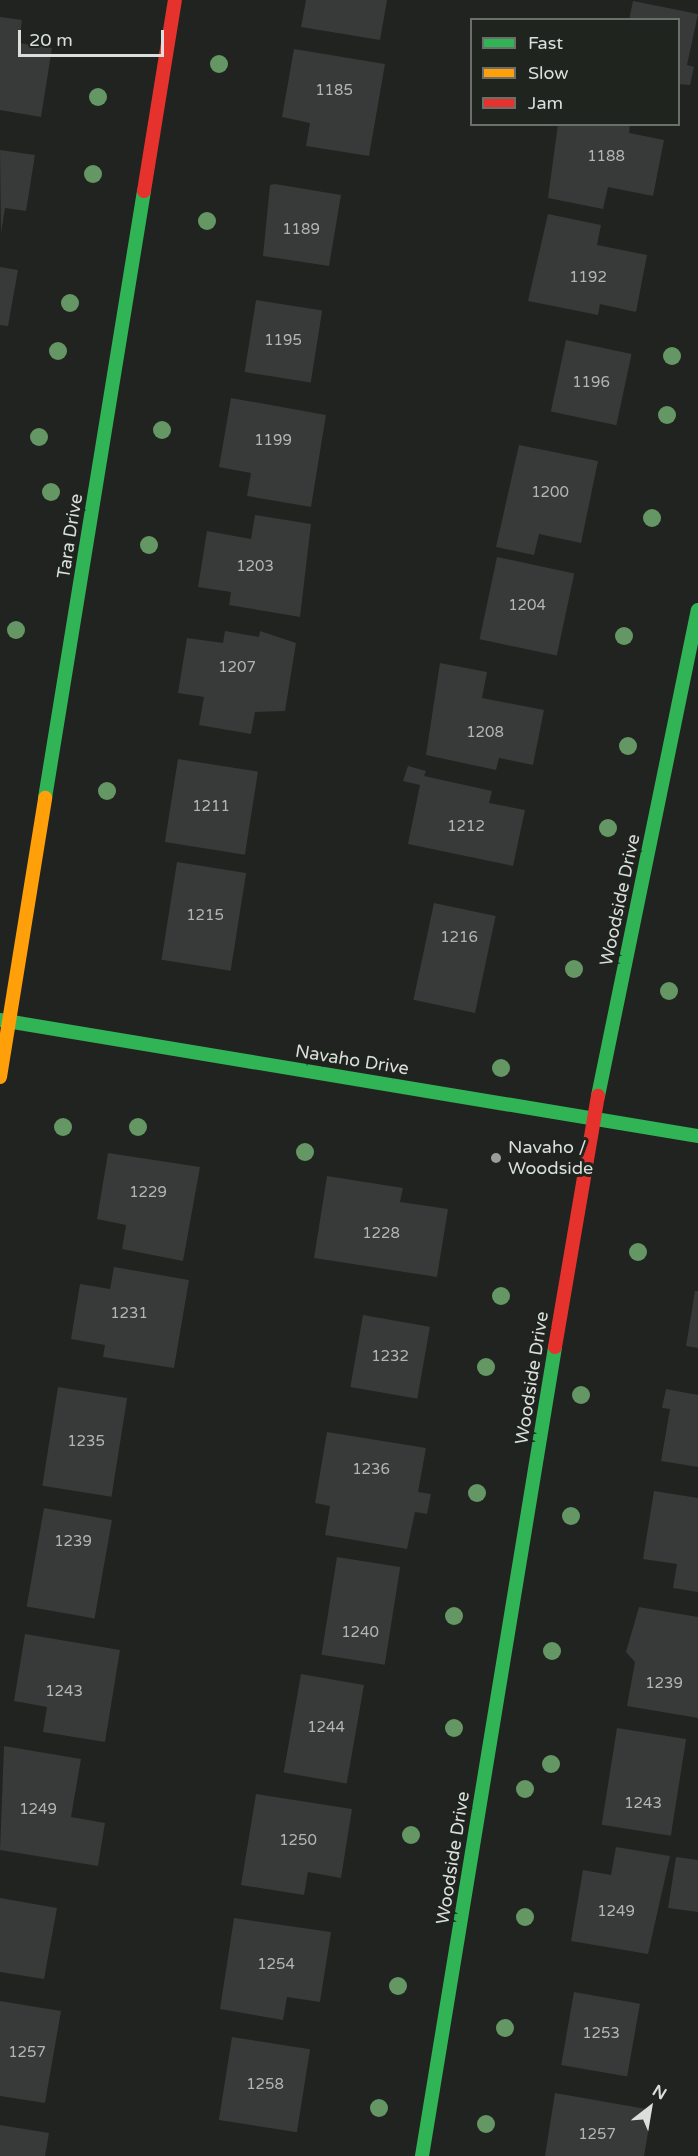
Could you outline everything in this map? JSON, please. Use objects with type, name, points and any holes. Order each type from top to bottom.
[{"type":"street","name":"Tara Drive","points":[[0,1077],[5,1021],[175,0]]},
{"type":"street","name":"Woodside Drive","points":[[422,2156],[593,1119],[698,610]]},
{"type":"street","name":"Navaho Drive","points":[[5,1021],[698,1136]]},
{"type":"building","points":[[306,0],[387,0],[380,40],[301,27]]},
{"type":"building","points":[[633,1],[698,14],[687,65],[694,67],[690,85],[680,84],[680,18],[629,18]]},
{"type":"building","points":[[0,17],[22,20],[19,43],[52,48],[41,117],[0,110]]},
{"type":"building","points":[[294,49],[385,64],[369,156],[306,146],[310,123],[282,117]]},
{"type":"building","points":[[558,126],[630,126],[629,133],[664,140],[653,196],[608,187],[603,209],[548,198]]},
{"type":"building","points":[[0,150],[35,155],[26,211],[5,208],[1,233]]},
{"type":"building","points":[[270,185],[341,195],[329,266],[263,256]]},
{"type":"building","points":[[548,214],[601,225],[597,245],[647,255],[636,312],[600,304],[598,315],[528,301]]},
{"type":"building","points":[[0,267],[18,270],[8,326],[0,325]]},
{"type":"building","points":[[256,300],[322,310],[311,383],[245,372]]},
{"type":"building","points":[[566,340],[632,354],[616,425],[551,411]]},
{"type":"building","points":[[231,398],[326,415],[311,507],[247,496],[251,473],[219,467]]},
{"type":"building","points":[[519,445],[598,461],[581,543],[539,534],[534,555],[496,547]]},
{"type":"building","points":[[255,515],[311,524],[300,617],[229,605],[231,592],[198,587],[207,531],[251,539]]},
{"type":"building","points":[[497,557],[574,573],[557,656],[480,639]]},
{"type":"building","points":[[225,631],[259,637],[260,631],[296,643],[285,711],[255,712],[251,734],[199,725],[204,697],[178,693],[187,638],[223,643]]},
{"type":"building","points":[[440,663],[487,672],[482,698],[544,710],[533,765],[499,758],[496,770],[426,755]]},
{"type":"building","points":[[178,759],[258,772],[245,855],[165,842]]},
{"type":"building","points":[[408,766],[426,771],[424,776],[492,791],[489,803],[525,810],[513,866],[408,844],[420,785],[403,781]]},
{"type":"building","points":[[177,862],[246,873],[231,971],[162,960]]},
{"type":"building","points":[[434,903],[496,916],[475,1013],[413,1000]]},
{"type":"building","points":[[108,1153],[200,1167],[183,1261],[122,1249],[126,1225],[97,1219]]},
{"type":"building","points":[[327,1176],[403,1188],[400,1202],[448,1209],[437,1277],[314,1258]]},
{"type":"building","points":[[114,1267],[189,1280],[174,1368],[103,1357],[105,1345],[71,1339],[80,1284],[110,1289]]},
{"type":"building","points":[[695,1291],[698,1291],[698,1348],[686,1346]]},
{"type":"building","points":[[363,1315],[430,1327],[417,1399],[350,1387]]},
{"type":"building","points":[[58,1387],[127,1398],[111,1497],[42,1486]]},
{"type":"building","points":[[666,1389],[698,1395],[698,1467],[661,1461],[670,1409],[662,1408]]},
{"type":"building","points":[[327,1432],[426,1448],[418,1492],[431,1494],[427,1514],[415,1512],[407,1549],[325,1535],[330,1506],[315,1503]]},
{"type":"building","points":[[654,1491],[698,1498],[698,1592],[673,1588],[677,1564],[643,1559]]},
{"type":"building","points":[[44,1508],[112,1520],[95,1618],[27,1606]]},
{"type":"building","points":[[337,1557],[400,1567],[385,1665],[322,1655]]},
{"type":"building","points":[[639,1607],[698,1617],[698,1718],[627,1706],[635,1662],[626,1652]]},
{"type":"building","points":[[25,1634],[120,1650],[105,1742],[43,1732],[47,1707],[14,1701]]},
{"type":"building","points":[[301,1674],[364,1685],[347,1784],[284,1772]]},
{"type":"building","points":[[617,1728],[686,1739],[671,1836],[602,1825]]},
{"type":"building","points":[[4,1746],[81,1759],[71,1817],[105,1823],[98,1866],[0,1850]]},
{"type":"building","points":[[256,1794],[352,1809],[341,1878],[308,1872],[304,1895],[241,1885]]},
{"type":"building","points":[[616,1847],[670,1856],[648,1954],[571,1941],[583,1870],[611,1875]]},
{"type":"building","points":[[676,1857],[698,1860],[698,1912],[668,1908]]},
{"type":"building","points":[[0,1898],[57,1908],[44,1979],[0,1972]]},
{"type":"building","points":[[234,1918],[331,1932],[320,2002],[287,1997],[283,2020],[220,2009]]},
{"type":"building","points":[[574,1992],[640,2004],[627,2077],[561,2065]]},
{"type":"building","points":[[0,2001],[61,2011],[45,2103],[0,2096]]},
{"type":"building","points":[[232,2037],[310,2049],[297,2132],[219,2120]]},
{"type":"building","points":[[555,2093],[652,2110],[644,2156],[545,2156]]},
{"type":"building","points":[[0,2125],[49,2133],[45,2156],[0,2156]]},
{"type":"traffic: fast","points":[[45,798],[144,191]]},
{"type":"traffic: fast","points":[[598,1096],[698,610]]},
{"type":"traffic: fast","points":[[0,1020],[698,1136]]},
{"type":"traffic: fast","points":[[422,2156],[555,1347]]},
{"type":"traffic: slow","points":[[0,1077],[45,798]]},
{"type":"traffic: jam","points":[[144,191],[175,0]]},
{"type":"traffic: jam","points":[[555,1347],[598,1096]]},
{"type":"place","name":"Navaho / Woodside","points":[[496,1158]]}]
